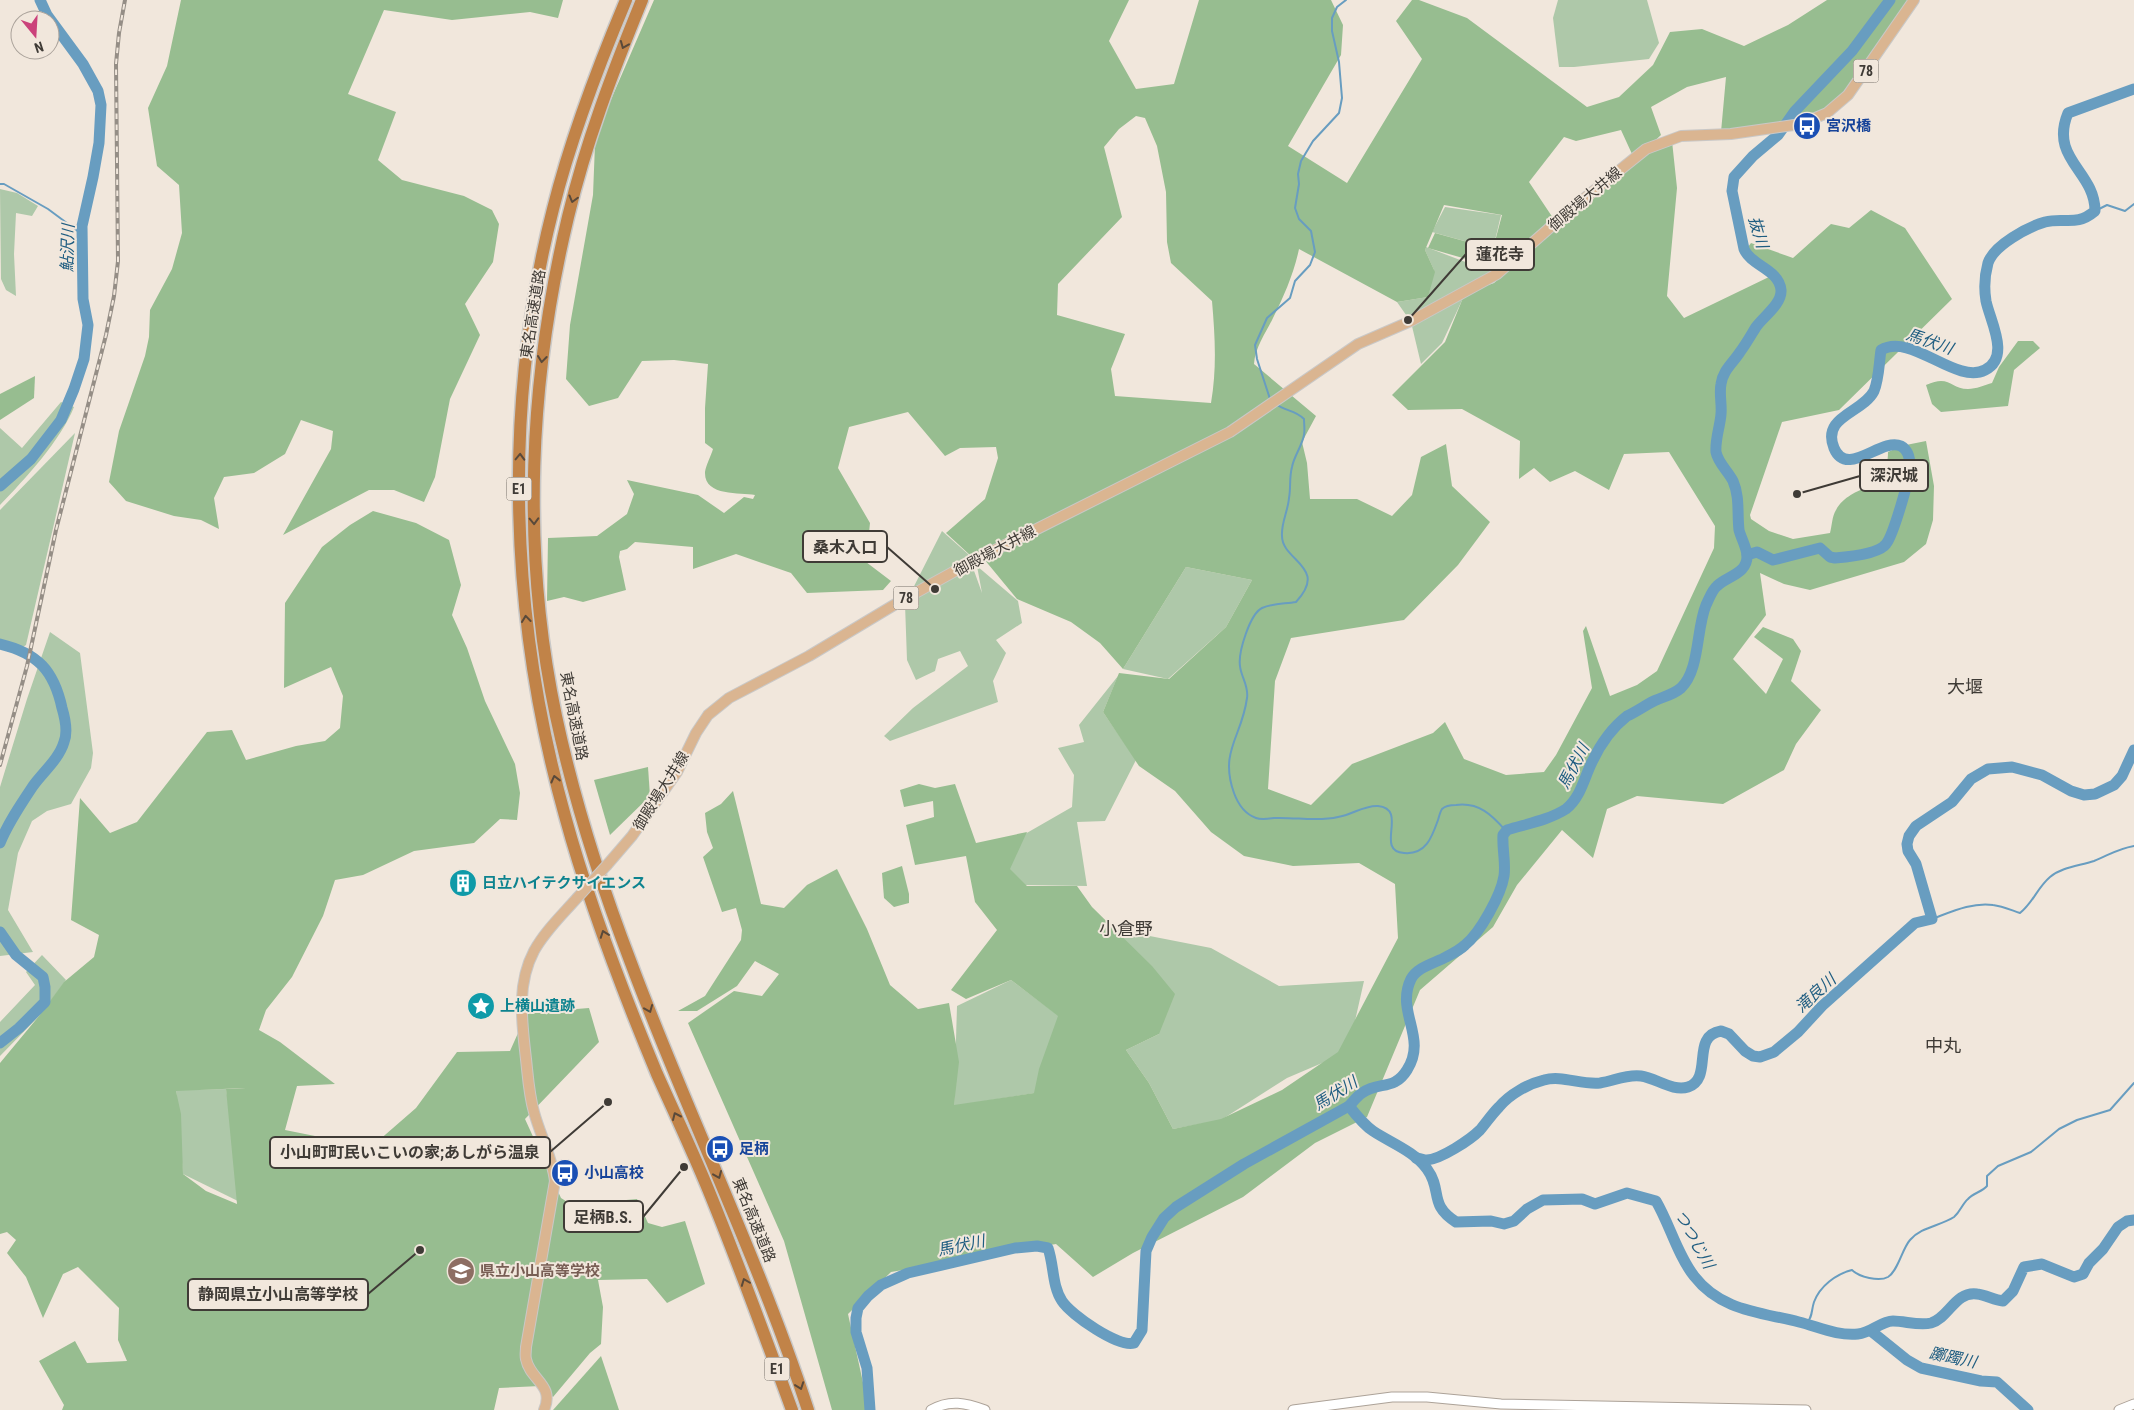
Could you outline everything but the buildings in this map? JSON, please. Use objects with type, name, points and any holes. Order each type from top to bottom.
[{"type":"highway","points":[[591,84],[616,0]]},
{"type":"highway","name":"東名高速道路","points":[[626,0],[591,84],[553,208],[536,292],[528,347],[520,433],[519,508],[522,578],[529,650],[540,714],[554,777],[588,891],[640,1032],[710,1195],[792,1410]]},
{"type":"highway","name":"東名高速道路","points":[[642,0],[619,57],[582,166],[568,215],[547,320],[536,415],[534,484],[536,576],[556,712],[569,773],[597,866],[631,964],[744,1237],[808,1410]]},
{"type":"main road","name":"御殿場大井線","points":[[544,1410],[547,1400],[546,1392],[526,1360],[526,1347],[556,1180],[553,1164],[534,1112],[529,1088],[522,1016],[522,992],[534,952],[551,927],[632,836],[677,772],[696,733],[708,715],[729,698],[809,656],[899,602],[975,560],[1177,461],[1230,432],[1358,344],[1411,322],[1497,274],[1570,210],[1646,149],[1681,136],[1731,134],[1801,124],[1818,118],[1843,101],[1914,0]]},
{"type":"main road","points":[[1293,1410],[1392,1397],[1427,1397],[1500,1404],[1806,1410]]},
{"type":"main road","points":[[931,1410],[946,1403],[954,1402],[986,1410]]},
{"type":"main road","points":[[2119,1410],[2134,1404]]},
{"type":"green space","points":[[181,0],[563,0],[558,18],[530,12],[452,20],[384,10],[348,94],[396,112],[378,160],[402,180],[464,196],[492,210],[499,224],[493,262],[465,304],[480,335],[450,399],[435,477],[424,502],[394,490],[369,490],[283,535],[331,449],[333,431],[301,420],[285,454],[254,473],[224,477],[214,498],[219,529],[201,520],[174,516],[126,501],[109,482],[119,431],[145,356],[149,337],[150,310],[172,269],[182,233],[179,185],[157,166],[148,108],[167,66]]},
{"type":"green space","points":[[654,0],[1129,0],[1109,41],[1136,89],[1174,84],[1199,0],[1331,0],[1343,25],[1341,55],[1288,146],[1347,183],[1422,59],[1396,21],[1412,0],[1419,0],[1467,18],[1587,107],[1619,97],[1653,65],[1670,32],[1702,29],[1744,46],[1788,25],[1827,0],[1916,0],[1837,102],[1791,126],[1721,132],[1726,77],[1687,87],[1651,107],[1661,135],[1646,149],[1632,154],[1621,130],[1576,141],[1564,137],[1529,182],[1555,221],[1501,269],[1428,248],[1435,233],[1493,249],[1502,215],[1444,205],[1425,250],[1435,272],[1428,297],[1397,302],[1299,249],[1288,284],[1259,346],[1254,364],[1316,416],[1302,442],[1307,463],[1310,499],[1357,499],[1392,516],[1412,495],[1421,457],[1446,444],[1452,486],[1490,522],[1458,565],[1404,620],[1291,638],[1275,681],[1268,789],[1311,805],[1352,764],[1433,733],[1445,722],[1464,759],[1506,775],[1544,772],[1556,755],[1592,688],[1583,631],[1586,626],[1610,696],[1637,685],[1657,671],[1714,548],[1715,526],[1669,452],[1624,454],[1609,490],[1575,471],[1550,482],[1534,468],[1519,479],[1520,441],[1462,409],[1408,410],[1392,395],[1445,342],[1465,293],[1494,283],[1606,181],[1644,152],[1672,141],[1677,188],[1667,296],[1684,318],[1771,276],[1751,258],[1748,247],[1751,243],[1793,258],[1831,224],[1849,228],[1871,210],[1905,228],[1952,299],[1839,410],[1782,422],[1750,515],[1751,519],[1769,531],[1793,539],[1830,533],[1835,512],[1843,501],[1876,481],[1882,475],[1888,452],[1901,446],[1926,441],[1934,486],[1933,520],[1926,544],[1904,562],[1810,590],[1784,584],[1760,573],[1766,615],[1733,659],[1766,694],[1783,659],[1754,637],[1763,627],[1793,639],[1801,651],[1791,681],[1821,710],[1796,744],[1784,770],[1723,804],[1637,796],[1607,809],[1593,858],[1562,830],[1517,885],[1493,927],[1420,990],[1367,1117],[1315,1143],[1243,1197],[1133,1253],[1093,1277],[1056,1244],[891,1272],[848,1314],[869,1410],[832,1410],[784,1241],[688,1023],[734,991],[762,996],[779,974],[755,961],[737,986],[697,1011],[678,1011],[705,996],[741,940],[742,930],[736,908],[722,912],[703,857],[713,848],[707,832],[705,813],[721,804],[733,791],[761,904],[784,908],[807,885],[837,869],[867,929],[890,985],[918,1009],[949,1003],[959,1062],[954,1105],[1034,1093],[1039,1069],[1058,1016],[1011,980],[966,999],[951,990],[997,930],[975,902],[966,856],[915,865],[906,825],[934,817],[933,801],[904,807],[900,790],[919,784],[935,788],[955,784],[976,843],[1027,832],[1010,869],[1027,886],[1077,886],[1092,907],[1152,966],[1175,994],[1159,1034],[1126,1050],[1149,1083],[1173,1129],[1221,1119],[1282,1090],[1338,1052],[1398,938],[1395,884],[1359,863],[1293,866],[1244,856],[1211,832],[1175,791],[1139,766],[1103,712],[1119,673],[1169,679],[1226,627],[1252,580],[1186,567],[1123,669],[1100,643],[1071,622],[1017,599],[984,559],[1180,463],[1108,488],[971,556],[946,533],[985,499],[998,458],[996,447],[960,448],[945,456],[908,412],[849,427],[838,468],[870,523],[866,562],[891,581],[883,590],[807,593],[791,573],[736,554],[693,569],[693,547],[635,542],[627,549],[620,551],[619,557],[626,590],[583,602],[564,597],[547,601],[548,538],[597,536],[627,514],[634,494],[627,480],[698,495],[724,513],[744,497],[753,499],[755,495],[724,492],[710,486],[706,480],[705,472],[713,449],[705,443],[708,364],[674,360],[642,361],[618,398],[589,406],[566,379],[570,325],[593,195],[595,144],[606,111]],"holes":[[[1136,116],[1145,118],[1157,146],[1166,192],[1167,242],[1171,263],[1212,301],[1215,352],[1211,403],[1115,396],[1111,369],[1125,334],[1057,315],[1058,284],[1122,217],[1104,147],[1119,129]]]},
{"type":"green space","points":[[1558,0],[1647,0],[1659,43],[1649,59],[1559,67],[1553,18]]},
{"type":"green space","points":[[0,189],[17,193],[38,206],[32,216],[16,213],[14,254],[16,296],[6,290],[1,279]]},
{"type":"green space","points":[[1445,207],[1501,215],[1493,249],[1432,232]]},
{"type":"green space","points":[[1426,247],[1497,274],[1465,294],[1442,343],[1421,364],[1411,322],[1397,302],[1428,297],[1434,270],[1425,250]]},
{"type":"green space","points":[[2018,341],[2033,341],[2040,348],[2014,370],[2008,406],[1941,412],[1932,404],[1926,385],[1945,381],[1957,387],[1968,389],[1992,383],[1999,367]]},
{"type":"green space","points":[[35,376],[34,398],[0,420],[0,394]]},
{"type":"green space","points":[[61,402],[74,407],[68,420],[51,446],[31,471],[0,505],[0,428],[22,448]]},
{"type":"green space","points":[[75,433],[26,645],[23,647],[0,640],[0,510]]},
{"type":"green space","points":[[373,511],[416,523],[449,540],[461,585],[452,615],[467,648],[485,701],[515,764],[520,793],[517,820],[500,819],[474,843],[414,851],[363,875],[335,880],[323,916],[292,977],[266,1010],[259,1030],[280,1042],[335,1084],[297,1086],[285,1130],[330,1139],[363,1150],[370,1148],[416,1108],[457,1052],[510,1051],[527,1013],[589,1008],[599,1042],[525,1119],[561,1198],[572,1205],[637,1199],[648,1223],[662,1227],[685,1221],[705,1284],[667,1303],[647,1279],[598,1280],[603,1307],[601,1344],[590,1353],[553,1397],[540,1386],[499,1388],[494,1410],[62,1410],[64,1405],[39,1361],[75,1341],[87,1363],[127,1361],[118,1340],[119,1308],[78,1267],[63,1274],[43,1318],[26,1277],[7,1253],[16,1240],[7,1232],[0,1234],[0,1063],[64,982],[94,957],[99,935],[71,920],[80,798],[110,833],[137,822],[207,732],[232,730],[246,760],[296,746],[325,741],[340,728],[343,696],[331,667],[284,688],[285,603],[322,547],[350,525]],"holes":[[[246,1088],[226,1089],[237,1204],[206,1191],[183,1174],[181,1114],[176,1091]]]},
{"type":"green space","points":[[942,531],[968,554],[982,593],[977,566],[1018,601],[1022,623],[996,640],[1006,653],[993,681],[998,702],[890,741],[884,736],[913,708],[968,666],[960,651],[938,659],[935,671],[916,680],[907,660],[905,604]]},
{"type":"green space","points":[[1186,567],[1252,580],[1226,627],[1168,679],[1123,669]]},
{"type":"green space","points":[[50,632],[80,653],[93,753],[91,768],[71,804],[47,811],[32,821],[18,853],[8,910],[33,952],[0,956],[0,787]]},
{"type":"green space","points":[[1118,676],[1103,712],[1136,760],[1105,821],[1077,822],[1087,886],[1025,885],[1009,869],[1025,834],[1072,807],[1074,775],[1058,748],[1084,742],[1079,725]]},
{"type":"green space","points":[[648,767],[650,796],[610,835],[594,780]]},
{"type":"green space","points":[[902,866],[909,894],[909,903],[894,907],[884,898],[882,873]]},
{"type":"green space","points":[[1114,929],[1211,948],[1279,986],[1364,981],[1348,1052],[1287,1078],[1221,1120],[1173,1129],[1149,1083],[1126,1050],[1159,1034]]},
{"type":"green space","points":[[42,955],[66,980],[41,1014],[0,1056],[0,1022],[35,985],[26,972]]},
{"type":"green space","points":[[1011,980],[1059,1016],[1035,1093],[954,1106],[957,1006]]},
{"type":"green space","points":[[226,1089],[244,1204],[183,1174],[176,1090]]},
{"type":"green space","points":[[601,1356],[619,1410],[553,1410]]},
{"type":"waterway","name":"鮎沢川","points":[[0,486],[31,459],[61,420],[84,359],[88,325],[83,299],[82,226],[99,143],[101,105],[98,91],[83,64],[47,15],[40,0]]},
{"type":"waterway","points":[[1270,399],[1257,359],[1255,345],[1267,318],[1290,298],[1295,281],[1310,265],[1315,252],[1311,231],[1299,219],[1295,208],[1299,184],[1298,174],[1301,161],[1313,141],[1339,113],[1342,98],[1339,62],[1332,31],[1332,18],[1337,7],[1346,0]]},
{"type":"waterway","name":"馬伏川","points":[[870,1410],[867,1368],[856,1332],[856,1318],[858,1308],[881,1285],[908,1273],[1015,1248],[1037,1246],[1048,1248],[1056,1289],[1067,1307],[1085,1322],[1107,1336],[1118,1341],[1134,1343],[1142,1330],[1146,1251],[1164,1218],[1176,1207],[1244,1164],[1349,1106],[1368,1089],[1392,1083],[1402,1077],[1413,1058],[1413,1035],[1407,1002],[1407,991],[1411,979],[1417,971],[1461,949],[1483,923],[1499,893],[1504,876],[1503,835],[1507,830],[1545,819],[1566,809],[1579,793],[1599,749],[1617,725],[1627,716],[1681,688],[1692,671],[1703,615],[1711,595],[1717,586],[1741,571],[1744,566],[1747,555],[1739,530],[1735,487],[1716,452],[1721,414],[1720,388],[1726,371],[1756,327],[1776,305],[1781,295],[1781,290],[1775,277],[1752,260],[1744,249],[1732,191],[1734,177],[1753,156],[1778,135],[1795,111],[1852,51],[1890,0]]},
{"type":"waterway","name":"馬伏川","points":[[1747,555],[1757,552],[1773,560],[1820,548],[1830,557],[1835,558],[1870,553],[1886,544],[1897,519],[1907,482],[1910,466],[1907,452],[1901,446],[1893,445],[1856,459],[1847,460],[1840,456],[1834,448],[1833,429],[1838,422],[1861,405],[1874,391],[1881,350],[1893,346],[1906,348],[1919,352],[1947,366],[1973,373],[1985,370],[1993,364],[1997,357],[1997,338],[1985,296],[1986,272],[1991,256],[2004,243],[2030,228],[2045,222],[2082,219],[2095,211],[2093,197],[2088,185],[2068,154],[2064,142],[2064,129],[2068,113],[2134,89]]},
{"type":"waterway","points":[[0,184],[4,184],[48,209],[83,235]]},
{"type":"waterway","points":[[2095,211],[2107,205],[2125,211],[2134,204]]},
{"type":"waterway","points":[[1276,404],[1304,419],[1303,439],[1291,471],[1290,494],[1282,536],[1284,545],[1306,572],[1308,580],[1305,590],[1296,602],[1270,605],[1262,608],[1253,618],[1246,634],[1241,652],[1240,666],[1247,689],[1247,698],[1230,755],[1229,766],[1230,778],[1238,801],[1248,814],[1262,819],[1330,818],[1378,806],[1387,809],[1391,814],[1392,845],[1396,851],[1404,853],[1418,851],[1427,844],[1441,810],[1448,806],[1464,805],[1478,808],[1490,815],[1506,831]]},
{"type":"waterway","name":"鮎沢川","points":[[0,644],[34,658],[49,674],[59,695],[66,729],[62,748],[33,786],[11,821],[0,843]]},
{"type":"waterway","name":"滝良川","points":[[1416,1158],[1433,1159],[1455,1148],[1480,1130],[1508,1098],[1538,1082],[1558,1079],[1600,1083],[1625,1077],[1641,1076],[1676,1088],[1688,1087],[1696,1082],[1700,1075],[1706,1041],[1712,1034],[1721,1031],[1729,1034],[1745,1051],[1753,1056],[1760,1057],[1774,1052],[1798,1032],[1822,1006],[1915,923],[1932,919],[1916,864],[1908,851],[1909,836],[1916,826],[1952,802],[1971,779],[1988,769],[2012,767],[2042,775],[2071,791],[2084,795],[2095,794],[2114,785],[2122,776],[2134,750]]},
{"type":"waterway","points":[[1932,919],[1962,908],[1985,904],[2020,913],[2046,881],[2055,874],[2134,846]]},
{"type":"waterway","name":"鮎沢川","points":[[0,932],[16,955],[43,977],[45,987],[45,1002],[19,1028],[0,1043]]},
{"type":"waterway","points":[[1806,1324],[1811,1316],[1817,1296],[1829,1282],[1840,1274],[1852,1270],[1859,1275],[1869,1278],[1880,1279],[1888,1277],[1895,1270],[1910,1240],[1925,1229],[1954,1217],[1970,1197],[1987,1186],[1987,1176],[1998,1166],[2031,1152],[2059,1129],[2077,1120],[2110,1110],[2134,1083]]},
{"type":"waterway","name":"つつじ川","points":[[1349,1106],[1370,1129],[1409,1152],[1422,1163],[1432,1177],[1442,1209],[1456,1222],[1491,1221],[1504,1224],[1514,1221],[1527,1209],[1543,1200],[1582,1199],[1595,1204],[1627,1193],[1656,1201],[1688,1267],[1705,1288],[1716,1297],[1742,1308],[1843,1334],[1867,1332],[1889,1322],[1931,1323],[1943,1316],[1958,1301],[1969,1294],[1977,1294],[2003,1301],[2013,1291],[2024,1267],[2042,1264],[2074,1277],[2083,1274],[2089,1263],[2103,1249],[2118,1227],[2127,1221],[2134,1220]]},
{"type":"waterway","name":"躑躅川","points":[[1871,1331],[1907,1360],[1921,1368],[1981,1381],[1997,1382],[2028,1410]]},
{"type":"railway","points":[[0,765],[27,666],[56,530],[106,335],[114,296],[118,261],[116,64],[125,0]]},
{"type":"place","name":"宮沢橋","points":[[1807,126]]},
{"type":"place","name":"蓮花寺","points":[[1408,320]]},
{"type":"place","name":"深沢城","points":[[1797,494]]},
{"type":"place","name":"桑木入口","points":[[935,589]]},
{"type":"place","name":"日立ハイテクサイエンス","points":[[463,883]]},
{"type":"place","name":"上横山遺跡","points":[[481,1006]]},
{"type":"place","name":"小山町町民いこいの家;あしがら温泉","points":[[608,1102]]},
{"type":"place","name":"足柄","points":[[720,1149]]},
{"type":"place","name":"足柄B.S.","points":[[684,1167]]},
{"type":"place","name":"小山高校","points":[[565,1173]]},
{"type":"place","name":"静岡県立小山高等学校","points":[[420,1250]]},
{"type":"place","name":"県立小山高等学校","points":[[461,1271]]},
{"type":"district","name":"大堰","points":[[1965,687]]},
{"type":"district","name":"小倉野","points":[[1126,929]]},
{"type":"district","name":"中丸","points":[[1943,1046]]},
{"type":"water label","name":"抜川","points":[[1759,232]]}]
